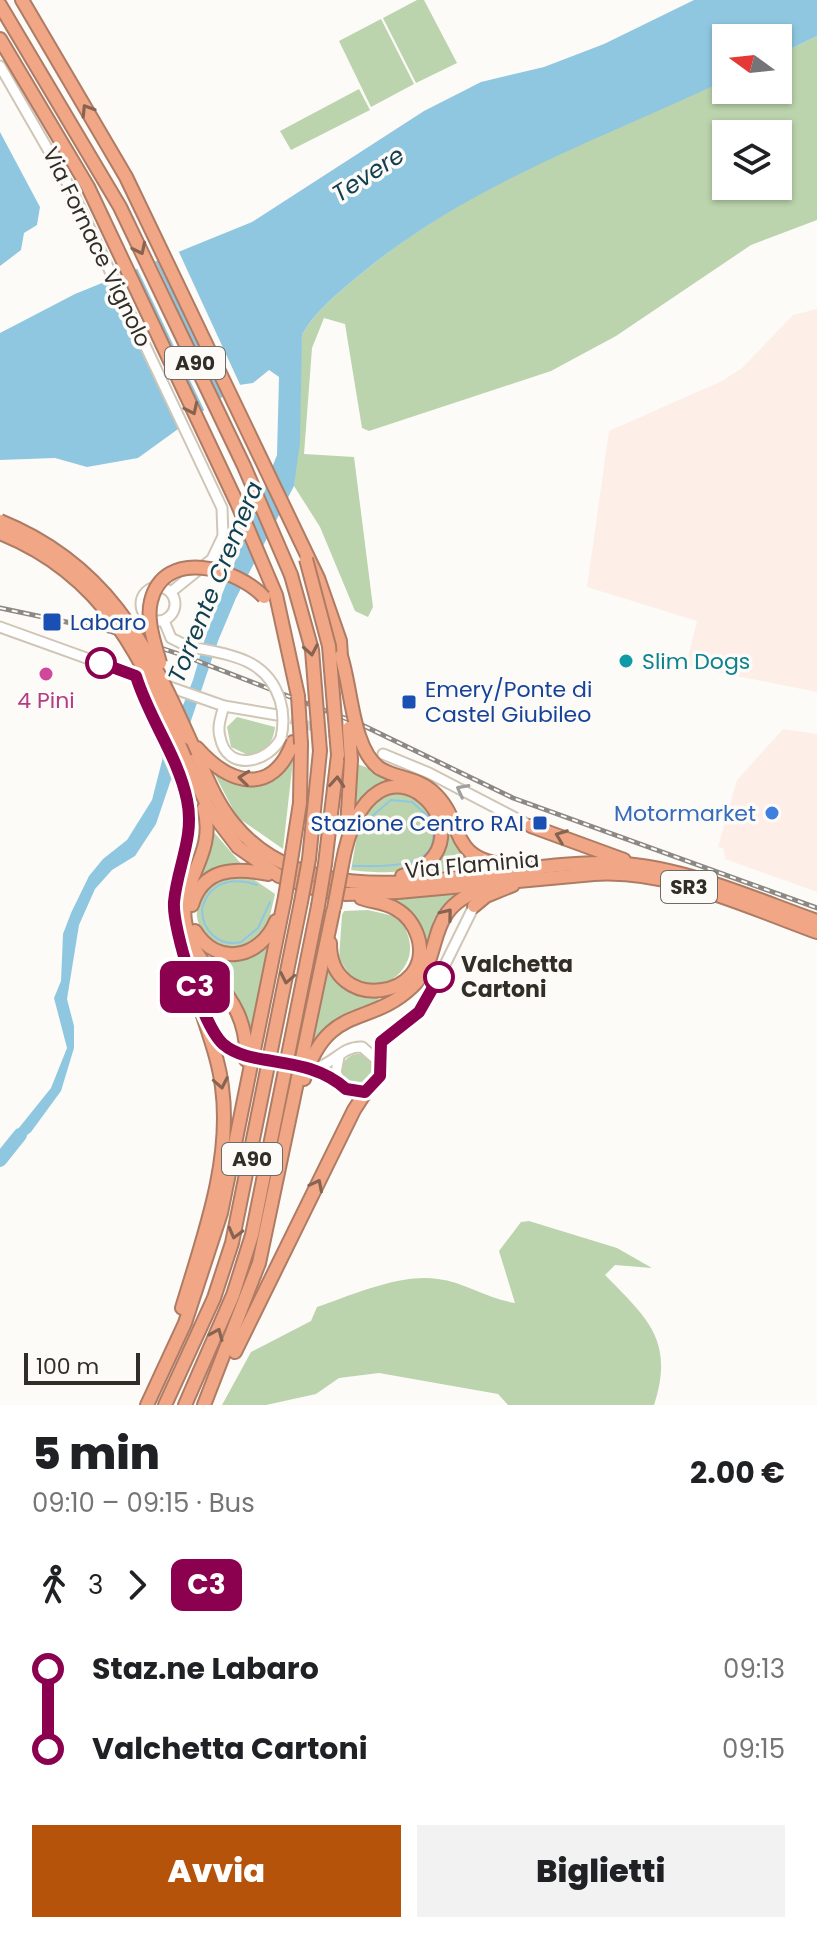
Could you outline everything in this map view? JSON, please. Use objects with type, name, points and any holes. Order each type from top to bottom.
[{"type":"highway","name":"A90","points":[[22,0],[126,177],[299,539],[329,646],[345,758],[273,1143],[248,1248],[228,1308],[185,1405]]},
{"type":"highway","name":"A90","points":[[0,5],[105,180],[231,438],[287,564],[312,650],[320,751],[309,859],[301,902],[234,1235],[214,1298],[165,1405]]},
{"type":"highway","points":[[0,39],[88,187],[260,555],[274,588],[298,696],[292,741],[300,803],[285,899],[241,1119],[206,1262],[185,1323],[147,1405]]},
{"type":"highway","name":"SR3","points":[[0,521],[50,547],[99,586],[133,626],[170,685],[190,739]]},
{"type":"highway","name":"Via Flaminia","points":[[0,533],[56,563],[90,592],[116,622],[145,665],[196,782],[228,836],[255,861],[279,876],[319,890],[521,881],[604,873],[653,878],[719,897],[817,932]]},
{"type":"highway","points":[[306,559],[322,586],[351,689],[360,743],[366,756],[379,768],[432,791],[443,803],[460,843],[474,856],[490,864],[532,869]]},
{"type":"highway","points":[[170,685],[151,625],[150,604],[161,582],[183,570],[217,569],[247,581],[271,607],[289,647]]},
{"type":"highway","points":[[280,1175],[345,847],[341,656]]},
{"type":"highway","points":[[190,739],[217,769],[248,780],[266,776],[279,767],[292,741]]},
{"type":"highway","name":"Via Flaminia","points":[[190,739],[214,794],[250,841],[294,869],[348,888]]},
{"type":"highway","points":[[196,782],[208,823],[208,837],[186,899],[185,921],[191,939],[243,1025],[247,1047],[241,1119]]},
{"type":"highway","points":[[345,847],[359,809],[378,791],[390,787],[410,789],[434,807],[442,833],[433,857],[405,876],[368,882]]},
{"type":"highway","points":[[531,826],[642,865]]},
{"type":"highway","name":"Via Flaminia","points":[[368,882],[594,863],[642,865],[693,877],[817,921]]},
{"type":"highway","points":[[279,876],[242,869],[219,873],[197,893],[191,911],[192,923],[208,947],[229,955],[243,954],[266,939],[285,899]]},
{"type":"highway","points":[[474,906],[486,896],[521,881]]},
{"type":"highway","name":"SR3","points":[[348,888],[368,882]]},
{"type":"highway","points":[[206,1405],[246,1303],[307,1070],[325,1038],[341,1024],[395,999],[414,986],[425,969],[435,934],[446,914],[471,893],[501,882]]},
{"type":"highway","points":[[334,910],[330,952],[345,980],[359,989],[380,991],[409,977],[417,963],[420,944],[409,919],[389,905],[348,888]]},
{"type":"highway","points":[[154,1388],[199,1249],[225,1133],[222,1084],[193,981]]},
{"type":"highway","points":[[206,1405],[354,1110],[367,1090]]},
{"type":"street","name":"Via Fornace Vignolo","points":[[0,66],[73,193],[224,515],[221,542],[203,569],[177,584],[171,592]]},
{"type":"street","points":[[162,587],[171,592],[175,607],[164,621],[154,621],[145,616],[141,601],[151,588],[162,587]]},
{"type":"street","points":[[164,621],[171,638],[187,646],[245,659],[264,671],[281,704],[292,741],[260,759],[236,758],[224,747],[220,737],[224,706]]},
{"type":"street","points":[[0,627],[136,676],[170,685],[206,701],[277,715]]},
{"type":"street","points":[[136,676],[179,775],[190,824],[174,914],[193,981],[218,1039],[239,1053]]},
{"type":"street","name":"Via Flaminia","points":[[383,754],[437,777],[531,826]]},
{"type":"street","points":[[339,1057],[315,1068],[337,1078],[350,1091],[367,1090],[380,1076],[378,1061],[381,1042],[426,1003],[474,906]]},
{"type":"street","points":[[337,1078],[335,1067],[346,1049],[359,1047],[370,1050],[378,1061]]},
{"type":"shaded area","points":[[817,309],[817,692],[686,666],[697,621],[587,587],[609,431],[722,381],[742,368],[793,315]]},
{"type":"shaded area","name":"Motormarket","points":[[783,729],[817,734],[817,892],[725,859],[724,849],[718,847],[737,780]]},
{"type":"green space","points":[[417,0],[424,0],[457,63],[416,83],[383,18]]},
{"type":"green space","points":[[381,19],[414,84],[371,107],[339,41]]},
{"type":"green space","points":[[817,36],[817,220],[751,245],[616,336],[551,371],[369,431],[362,428],[345,324],[324,318],[312,348],[304,454],[354,457],[373,607],[368,617],[355,611],[320,527],[294,486],[302,335],[326,304],[398,245],[487,190],[581,143],[712,85],[712,104],[792,104],[792,48]]},
{"type":"green space","points":[[359,89],[370,110],[291,150],[280,131]]},
{"type":"green space","points":[[237,717],[275,727],[270,742],[260,753],[248,755],[231,747],[227,727]]},
{"type":"green space","points":[[293,760],[283,849],[237,817],[214,773],[235,783],[256,784],[276,776]]},
{"type":"green space","points":[[357,764],[405,781],[372,790],[353,810]]},
{"type":"green space","points":[[386,792],[411,794],[422,801],[434,819],[435,840],[423,860],[406,870],[351,870],[361,812]]},
{"type":"green space","points":[[450,826],[461,854],[484,868],[423,872],[444,852]]},
{"type":"green space","points":[[212,830],[243,866],[195,887],[210,853]]},
{"type":"green space","points":[[227,876],[249,876],[275,894],[267,929],[244,949],[226,946],[212,939],[203,931],[198,920],[197,909],[202,897]]},
{"type":"green space","points":[[463,893],[432,931],[426,949],[416,921],[393,900]]},
{"type":"green space","points":[[368,910],[398,917],[409,937],[406,965],[382,986],[353,980],[339,959],[344,911]]},
{"type":"green space","points":[[268,944],[250,1038],[236,996],[202,946],[257,952]]},
{"type":"green space","points":[[329,959],[348,986],[369,996],[379,997],[378,1001],[339,1019],[311,1048]]},
{"type":"green space","points":[[358,1054],[370,1058],[374,1070],[370,1082],[358,1086],[346,1082],[342,1070],[346,1058]]},
{"type":"green space","points":[[529,1221],[617,1248],[652,1268],[615,1265],[605,1275],[644,1318],[659,1347],[660,1383],[654,1405],[508,1405],[498,1394],[379,1373],[339,1378],[316,1394],[266,1405],[222,1405],[251,1352],[311,1321],[317,1307],[361,1291],[408,1279],[438,1279],[515,1303],[499,1251],[521,1222]]},
{"type":"water","name":"Tevere","points":[[694,0],[817,0],[817,36],[792,48],[792,24],[712,24],[712,86],[534,167],[442,217],[398,246],[341,291],[307,326],[302,335],[300,442],[294,486],[236,598],[218,641],[156,824],[135,856],[112,870],[95,889],[79,925],[67,999],[74,1026],[74,1048],[61,1091],[31,1132],[9,1149],[18,1129],[51,1088],[67,1048],[54,998],[61,981],[63,934],[71,913],[89,876],[103,859],[127,840],[152,800],[164,753],[193,680],[206,635],[277,455],[279,377],[269,370],[253,383],[239,385],[138,458],[87,467],[55,458],[0,460],[0,333],[75,294],[252,222],[424,111],[481,82],[544,67],[604,44]]},
{"type":"water","points":[[0,132],[40,207],[37,225],[24,233],[21,250],[0,266]]},
{"type":"pier","points":[[178,250],[242,389],[226,399],[156,258]]},
{"type":"pier","points":[[154,259],[221,403],[206,414],[136,266]]},
{"type":"pier","points":[[134,267],[204,416],[182,431],[109,276]]},
{"type":"waterway","points":[[353,866],[411,862],[431,847],[433,835],[429,817],[412,802],[391,800],[371,817]]},
{"type":"waterway","points":[[257,885],[231,882],[210,892],[202,909],[205,924],[213,936],[226,942],[241,942],[258,928],[270,902]]},
{"type":"waterway","name":"Torrente Cremera","points":[[0,1160],[20,1135]]},
{"type":"tunnel","points":[[278,715],[339,736]]},
{"type":"tunnel","points":[[248,1054],[292,1063]]},
{"type":"railway","points":[[0,608],[109,631],[182,655],[360,724],[513,798],[817,908]]},
{"type":"bus line","name":"C3","points":[[101,663],[136,676],[184,788],[189,829],[175,894],[175,922],[193,981],[214,1032],[223,1044],[239,1053],[315,1068],[337,1078],[346,1089],[365,1092],[380,1076],[378,1061],[381,1042],[419,1012],[439,977]]},
{"type":"place","name":"Labaro","points":[[52,622]]},
{"type":"place","name":"Slim Dogs","points":[[626,661]]},
{"type":"place","name":"4 Pini","points":[[46,674]]},
{"type":"place","name":"Emery/Ponte di Castel Giubileo","points":[[409,702]]},
{"type":"place","name":"Motormarket","points":[[772,813]]},
{"type":"place","name":"Stazione Centro RAI","points":[[540,823]]},
{"type":"place","name":"Valchetta Cartoni","points":[[439,977]]}]
